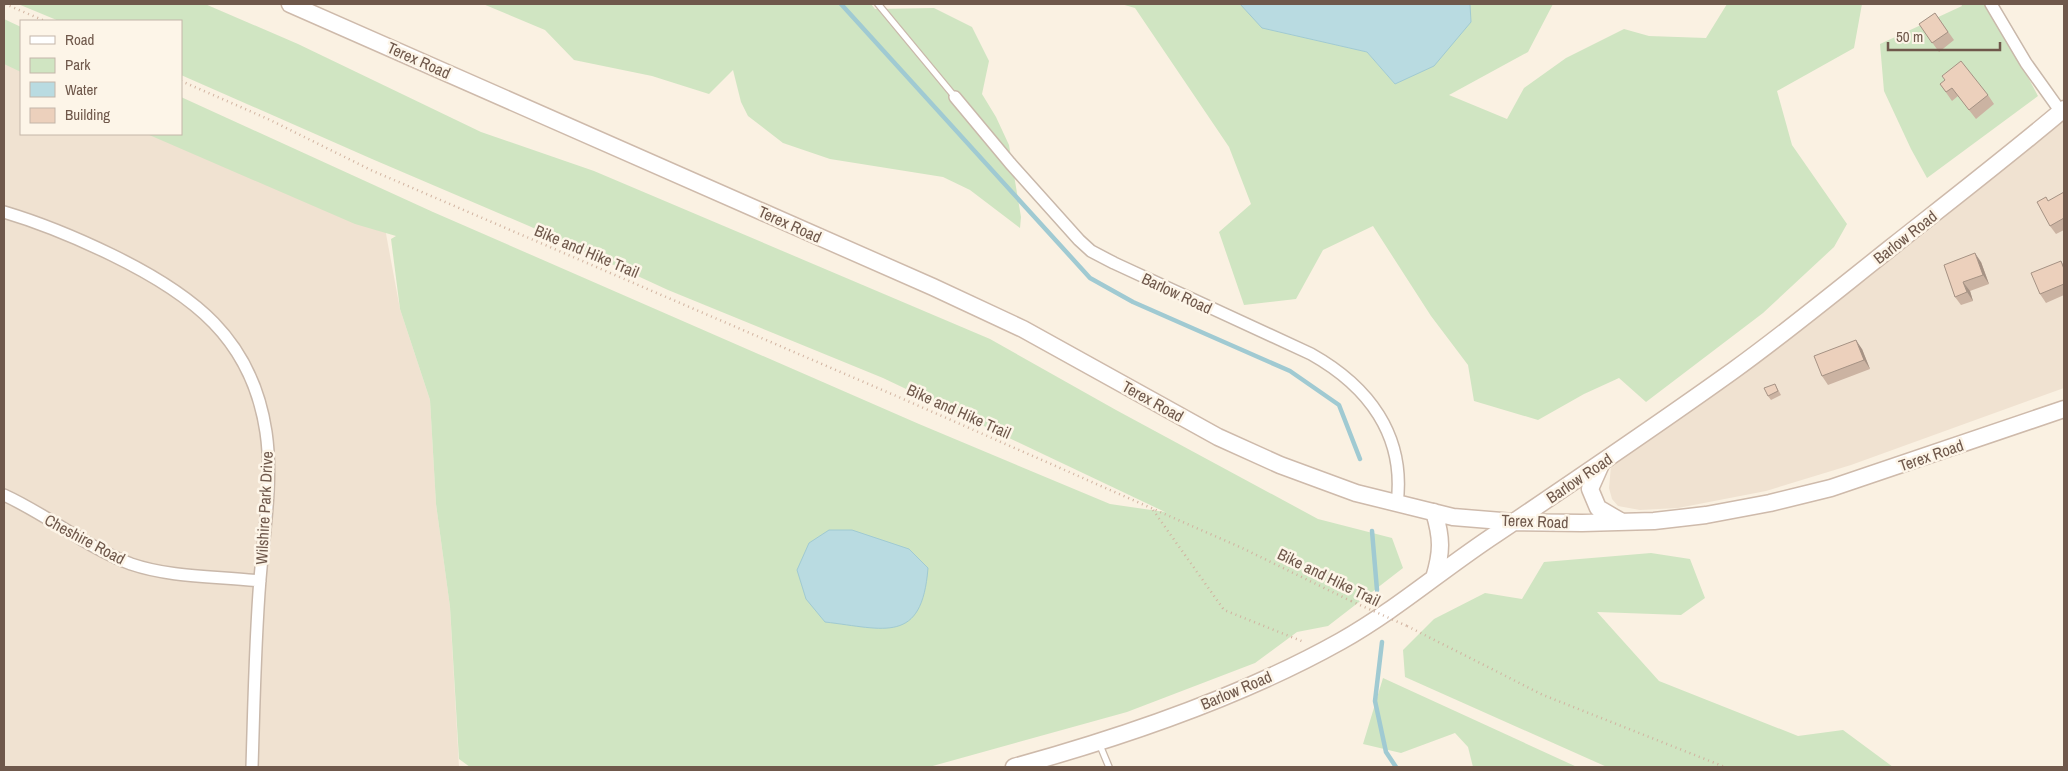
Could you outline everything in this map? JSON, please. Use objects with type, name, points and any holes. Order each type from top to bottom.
[{"type":"main road","name":"Terex Road","points":[[290,4],[934,287],[1023,329],[1210,433],[1271,462],[1321,481],[1397,504],[1453,517],[1514,522],[1622,522],[1706,515],[1770,503],[1831,488],[2064,409]]},
{"type":"main road","name":"Barlow Road","points":[[1014,767],[1098,741],[1205,704],[1286,669],[1380,617],[1471,550],[1734,370],[2063,110]]},
{"type":"main road","points":[[1602,462],[1590,489],[1598,508],[1622,522]]},
{"type":"main road","points":[[1434,512],[1441,533],[1440,556],[1434,578]]},
{"type":"street","points":[[1991,4],[2026,63],[2063,110]]},
{"type":"street","name":"Barlow Road","points":[[955,97],[1010,163],[1091,251],[1154,283],[1311,354],[1333,366],[1354,383],[1372,402],[1387,430],[1393,447],[1398,479],[1397,504]]},
{"type":"street","name":"Wilshire Park Drive","points":[[4,212],[70,236],[151,274],[194,304],[217,326],[248,372],[260,402],[267,440],[268,487],[255,666],[252,767]]},
{"type":"street","name":"Cheshire Road","points":[[4,495],[101,550],[134,564],[168,572],[260,581]]},
{"type":"lane","points":[[878,4],[955,97]]},
{"type":"lane","points":[[1098,741],[1109,767]]},
{"type":"path","points":[[5,4],[43,20]]},
{"type":"path","name":"Bike and Hike Trail","points":[[182,81],[268,119],[382,175],[758,335],[1242,548],[1351,602],[1407,626],[1543,695],[1725,767]]},
{"type":"path","points":[[1152,509],[1224,610],[1321,651]]},
{"type":"shaded area","points":[[4,48],[20,56],[20,135],[182,134],[384,223],[400,309],[430,400],[436,504],[450,607],[459,767],[4,767]]},
{"type":"shaded area","points":[[2064,121],[2064,388],[1851,465],[1766,491],[1678,508],[1640,510],[1618,506],[1612,499],[1609,488],[1611,466],[1924,234]]},
{"type":"green space","points":[[18,4],[205,4],[298,44],[481,132],[594,171],[990,339],[1116,410],[1318,519],[1392,538],[1403,568],[1328,626],[1297,632],[1255,663],[1127,712],[929,767],[470,767],[459,759],[450,607],[436,504],[430,400],[400,309],[391,239],[396,236],[355,224],[149,135],[182,135],[182,97],[433,212],[919,424],[1110,504],[1165,512],[883,378],[668,290],[529,226],[182,75],[182,20],[57,20]]},
{"type":"green space","points":[[483,4],[871,4],[875,9],[934,8],[972,27],[989,61],[982,94],[996,117],[1009,145],[1021,217],[1020,228],[970,190],[943,177],[830,159],[783,143],[748,116],[741,102],[733,70],[709,94],[652,76],[574,60],[545,30]]},
{"type":"green space","points":[[1121,4],[1240,4],[1263,28],[1367,52],[1395,84],[1471,22],[1470,4],[1553,4],[1528,52],[1449,95],[1507,119],[1524,88],[1566,58],[1624,29],[1649,36],[1706,38],[1727,4],[1862,4],[1854,48],[1777,91],[1792,145],[1847,224],[1834,247],[1763,313],[1646,402],[1619,378],[1584,394],[1538,420],[1474,401],[1468,365],[1431,316],[1373,226],[1323,250],[1296,299],[1244,305],[1219,232],[1251,204],[1229,147],[1135,8]]},
{"type":"green space","points":[[1961,4],[1989,4],[2038,96],[1927,178],[1884,91],[1880,44],[1962,6]]},
{"type":"green space","points":[[4,19],[20,27],[20,72],[4,64]]},
{"type":"green space","points":[[1651,553],[1690,559],[1705,598],[1681,615],[1597,612],[1659,681],[1798,736],[1843,730],[1893,767],[1607,767],[1405,677],[1403,650],[1434,619],[1485,593],[1522,599],[1544,562]]},
{"type":"green space","points":[[1383,678],[1577,767],[1473,767],[1468,747],[1455,733],[1401,753],[1363,744]]},
{"type":"water","points":[[1240,4],[1470,4],[1471,22],[1434,66],[1395,84],[1367,52],[1262,28]]},
{"type":"water","points":[[829,530],[852,530],[909,549],[928,568],[924,593],[918,610],[909,621],[897,626],[882,628],[825,622],[806,599],[797,570],[809,543]]},
{"type":"building","points":[[1935,13],[1948,32],[1932,43],[1919,24]]},
{"type":"building","points":[[1961,61],[1988,95],[1969,110],[1952,88],[1946,92],[1940,84],[1945,80],[1942,76]]},
{"type":"building","points":[[2064,192],[2064,218],[2050,226],[2037,202],[2046,197],[2048,201]]},
{"type":"building","points":[[1975,253],[1983,275],[1963,282],[1967,292],[1955,297],[1944,265]]},
{"type":"building","points":[[2061,261],[2064,269],[2064,284],[2040,294],[2031,273]]},
{"type":"building","points":[[1856,340],[1864,360],[1822,376],[1814,356]]},
{"type":"building","points":[[1775,384],[1778,391],[1768,396],[1764,388]]},
{"type":"waterway","points":[[841,4],[1090,278],[1133,302],[1290,371],[1339,405],[1360,459]]},
{"type":"waterway","points":[[1372,531],[1377,590]]},
{"type":"waterway","points":[[1382,642],[1375,701],[1386,752],[1396,767]]}]
